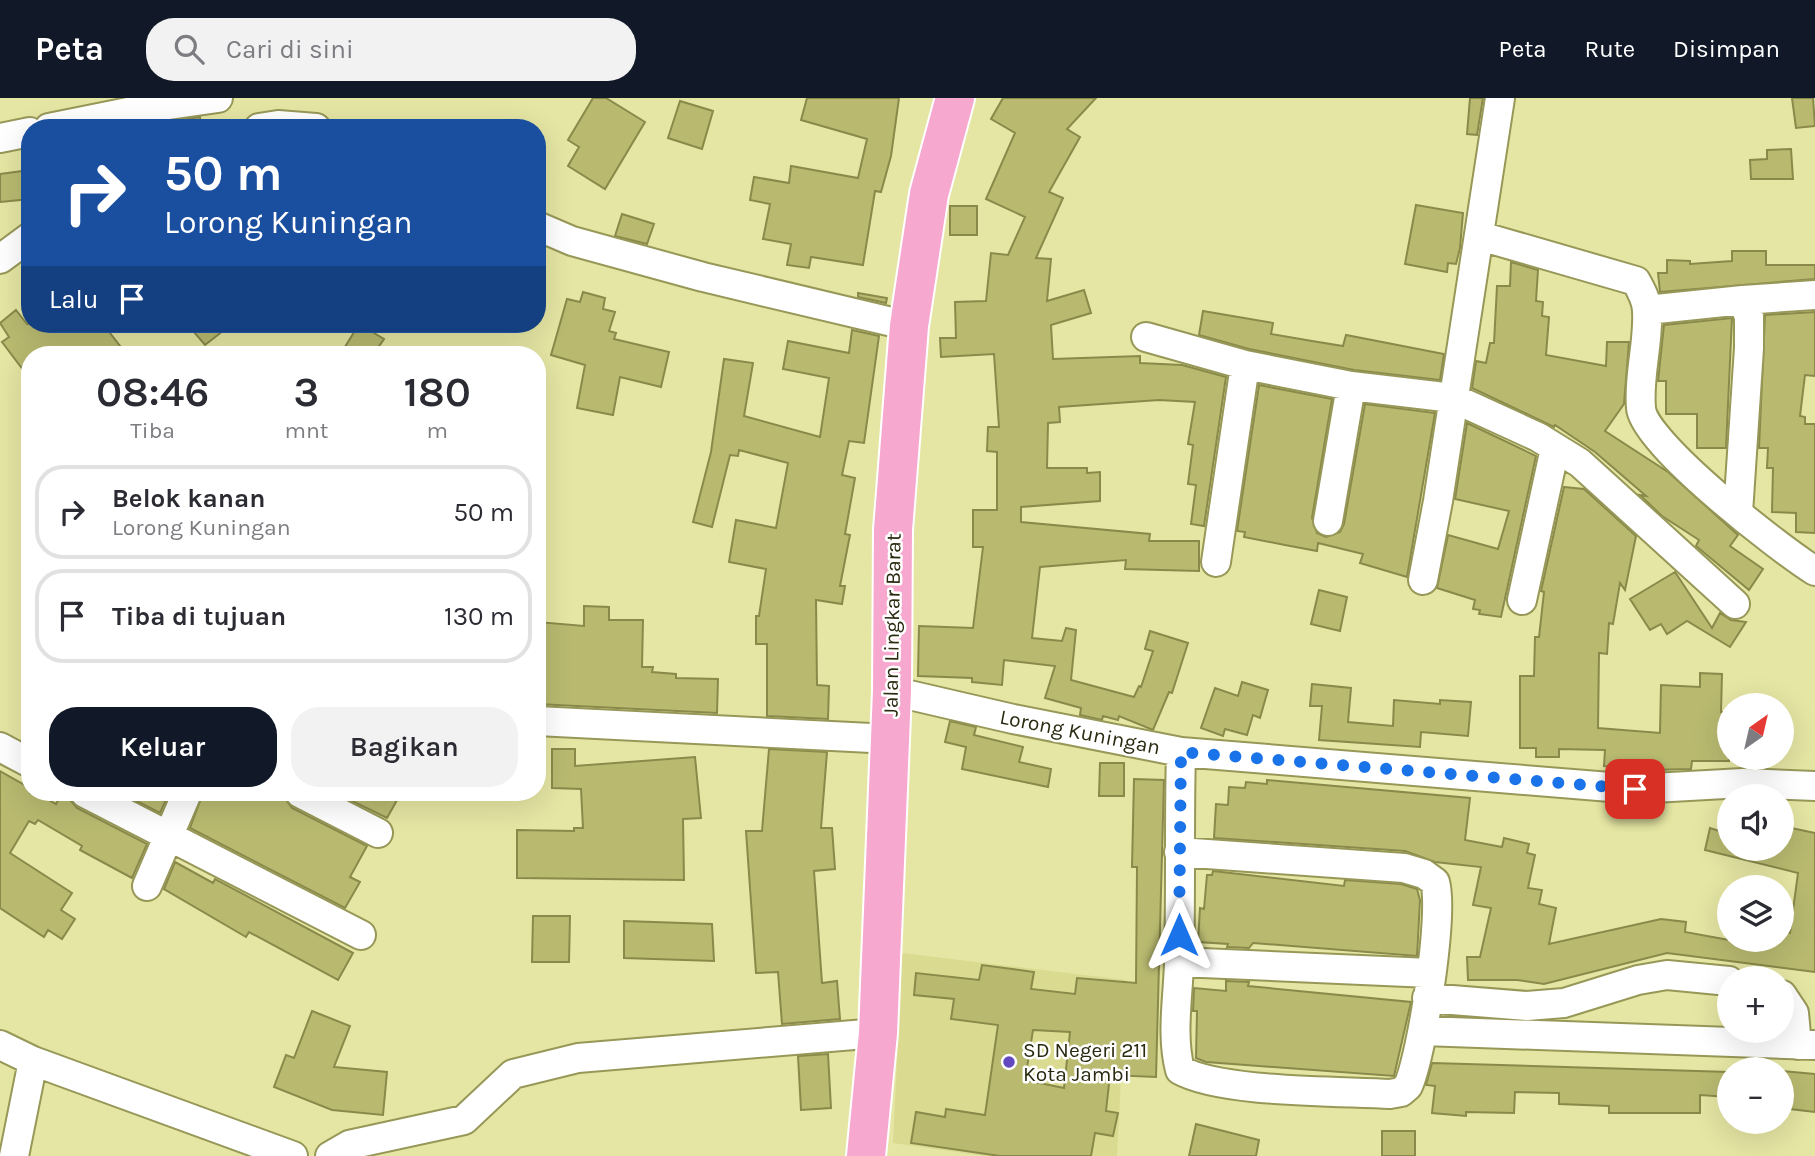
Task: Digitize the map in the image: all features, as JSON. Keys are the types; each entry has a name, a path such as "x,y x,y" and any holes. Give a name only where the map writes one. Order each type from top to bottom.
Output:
{"highway":[{"name":"Jalan Lingkar Barat","path":"866,1156 878,1033 891,740 893,530 909,326 929,194 955,98"}],"street":[{"path":"148,118 218,98"},
{"path":"1423,580 1500,98"},
{"path":"0,138 21,134"},
{"path":"546,230 572,242 703,277 909,326"},
{"path":"1480,236 1625,275 1636,281 1647,310 1640,411 1651,430 1668,451 1738,513 1815,571"},
{"path":"0,260 21,244"},
{"path":"1647,310 1815,295"},
{"path":"1738,513 1749,348 1749,317 1743,300"},
{"path":"1146,337 1245,365 1351,386 1453,398 1555,448 1599,478 1735,604"},
{"path":"1216,562 1245,365"},
{"path":"1328,521 1351,386"},
{"path":"1522,600 1555,448"},
{"name":"Lorong Kuningan","path":"892,691 1013,719 1181,752 1635,789 1742,783 1815,786"},
{"path":"546,721 891,740"},
{"path":"0,747 21,758"},
{"path":"1179,852 1404,868 1424,874 1435,883 1437,888 1423,1031 1414,1072 1401,1092 1317,1089 1196,1079 1181,1070 1177,1055 1179,962 1179,852 1181,752"},
{"path":"100,801 361,935"},
{"path":"147,886 183,801"},
{"path":"316,801 378,833"},
{"path":"1179,962 1429,986 1527,1006 1564,1003 1637,980 1667,975 1717,980"},
{"path":"1423,1031 1806,1045 1794,1013"},
{"path":"330,1156 349,1145 387,1140 464,1120 513,1074 578,1058 878,1033"},
{"path":"0,1045 33,1061 293,1156"},
{"path":"14,1156 33,1061"}],"shaded area":[{"name":"SD Negeri 211 Kota Jambi","path":"902,953 1126,980 1117,1156 984,1156 893,1143"}],"building":[{"path":"593,98 606,98 645,122 605,189 568,166 579,147 568,140"},
{"path":"807,98 899,98 891,156 881,192 875,191 863,265 811,257 809,268 787,265 791,244 763,239 770,204 750,200 754,177 789,183 791,166 858,178 867,139 801,120"},
{"path":"1003,98 1096,98 1067,129 1080,137 1049,192 1063,198 1036,258 1051,259 1047,301 1084,290 1091,313 1051,325 1053,359 1140,356 1140,363 1182,365 1226,377 1204,526 1191,524 1196,485 1188,484 1193,445 1188,444 1195,402 1159,400 1059,407 1060,422 1048,423 1047,468 1087,468 1087,473 1100,472 1100,501 1021,507 1021,522 1150,534 1149,541 1199,541 1199,571 1125,569 1126,560 1040,567 1032,638 1062,641 1066,628 1076,630 1071,680 1134,697 1139,686 1141,687 1153,651 1145,649 1150,631 1188,643 1172,693 1169,692 1153,730 1119,716 1118,720 1103,716 1102,720 1080,715 1081,708 1045,698 1055,666 1004,660 1002,685 972,682 972,678 918,676 919,626 973,628 983,547 973,547 973,510 997,510 997,452 987,451 988,427 999,427 994,354 941,357 940,338 956,338 955,302 986,301 991,253 1008,255 1025,217 986,199 1015,133 991,119"},
{"path":"1470,98 1483,98 1477,135 1467,134"},
{"path":"1792,98 1813,98 1815,126 1796,128"},
{"path":"680,101 713,111 702,149 668,138"},
{"path":"1791,149 1793,179 1751,179 1750,160 1767,159 1767,150"},
{"path":"21,171 21,200 0,202 0,174"},
{"path":"1416,205 1463,213 1456,264 1448,263 1447,272 1405,264"},
{"path":"950,206 977,206 977,235 950,235"},
{"path":"622,214 654,224 647,244 615,236"},
{"path":"1732,251 1766,251 1766,265 1815,265 1815,279 1660,292 1658,273 1667,273 1667,260 1690,261 1690,264 1732,261"},
{"path":"1511,262 1538,270 1536,301 1543,302 1542,316 1549,317 1546,355 1606,366 1607,342 1629,342 1624,404 1605,431 1668,472 1738,535 1730,546 1763,569 1749,590 1696,546 1699,540 1662,516 1640,495 1646,496 1595,452 1555,425 1554,427 1472,388 1476,361 1486,363 1490,343 1494,343 1497,286 1510,286"},
{"path":"583,292 605,298 603,309 615,312 609,331 616,333 614,339 669,352 661,387 620,377 613,415 577,408 585,365 551,355 567,299 580,302"},
{"path":"858,293 887,298 886,303 858,297"},
{"path":"16,310 21,316 21,333 110,333 120,346 21,346 21,367 2,342 9,337 0,323"},
{"path":"1203,311 1273,323 1271,334 1343,346 1346,335 1444,354 1440,380 1354,370 1249,349 1199,335"},
{"path":"1815,312 1815,376 1805,375 1800,416 1805,417 1805,424 1815,424 1815,533 1796,532 1796,513 1772,512 1773,468 1767,468 1768,448 1759,448 1765,315"},
{"path":"1732,318 1726,448 1697,448 1697,414 1666,414 1666,381 1658,381 1664,325"},
{"path":"852,330 879,336 864,443 849,441 842,475 855,478 845,534 850,535 840,586 845,586 842,604 816,600 817,685 829,686 828,719 767,716 767,644 756,644 756,616 759,616 766,569 729,562 736,520 776,528 788,463 739,450 738,456 730,455 712,527 693,522 711,452 724,359 753,363 744,416 820,437 829,378 783,369 788,341 849,353"},
{"path":"195,333 220,333 205,345"},
{"path":"353,333 374,333 384,339 379,346 346,346"},
{"path":"1259,385 1332,399 1312,518 1317,533 1326,537 1340,532 1344,524 1365,404 1435,413 1407,577 1360,563 1363,554 1318,543 1317,551 1244,537 1245,532 1237,531"},
{"path":"1467,423 1536,456 1501,617 1479,614 1480,610 1473,609 1475,600 1437,588 1448,535 1498,549 1509,511 1455,499"},
{"path":"1564,487 1584,489 1636,536 1625,590 1620,583 1613,624 1609,623 1607,654 1599,653 1598,728 1660,733 1661,685 1700,687 1700,673 1722,674 1722,693 1717,693 1717,761 1692,761 1691,769 1650,770 1604,766 1605,750 1559,749 1559,757 1536,757 1536,748 1520,748 1520,676 1534,676 1535,637 1539,637 1544,592 1541,591"},
{"path":"1675,572 1712,628 1720,613 1731,620 1746,622 1730,647 1687,621 1667,634 1661,624 1650,630 1630,599"},
{"path":"1319,590 1347,597 1340,631 1311,624"},
{"path":"584,606 609,607 609,620 643,620 642,667 653,667 652,672 676,674 676,678 718,679 717,713 546,704 546,623 584,626"},
{"path":"1242,682 1268,690 1260,718 1253,715 1247,735 1225,729 1223,736 1201,728 1215,688 1238,696"},
{"path":"1312,684 1351,688 1348,722 1393,726 1394,700 1440,704 1440,700 1471,702 1468,736 1421,732 1420,747 1319,740 1322,706 1310,706"},
{"path":"950,721 976,727 974,735 1023,747 1019,762 1051,769 1048,787 962,769 966,747 945,742"},
{"path":"552,749 575,749 575,766 695,757 701,818 683,819 684,880 517,878 517,830 574,831 574,828 583,828 581,789 552,788"},
{"path":"769,749 827,752 821,828 832,828 835,869 814,871 822,983 837,981 840,1019 782,1024 778,972 756,973 746,831 762,831"},
{"path":"1100,763 1124,763 1124,796 1099,796"},
{"path":"0,771 21,783 21,801 51,801 56,804 58,801 71,801 77,808 147,844 132,878 80,850 82,846 38,820 35,824 29,821 10,853 72,893 61,910 75,919 62,939 48,930 44,937 0,908"},
{"path":"1134,779 1164,780 1156,1077 1110,1075 1106,1111 1118,1113 1113,1136 1095,1133 1091,1156 1000,1156 911,1143 916,1112 945,1117 946,1109 985,1115 998,1025 951,1019 954,999 914,995 916,973 979,980 982,965 1034,972 1031,989 1075,994 1077,978 1136,983 1137,867 1132,867","holes":["1033,1030 1070,1032 1064,1088 1025,1080"]},
{"path":"1267,780 1470,798 1465,840 1502,847 1504,838 1529,844 1527,853 1535,855 1528,888 1542,890 1539,904 1556,908 1549,944 1661,919 1686,922 1685,932 1717,938 1717,952 1794,952 1794,903 1798,873 1749,861 1794,861 1794,829 1815,833 1815,972 1794,969 1794,966 1768,966 1667,953 1544,984 1517,980 1468,980 1467,957 1480,957 1491,908 1473,905 1481,867 1435,862 1405,851 1214,838 1216,804 1228,805 1229,787 1245,788 1246,782 1267,784"},
{"path":"137,801 165,801 160,813"},
{"path":"200,801 287,801 292,808 367,846 350,877 360,882 345,908 190,828"},
{"path":"352,801 397,801 387,818"},
{"path":"1710,828 1717,830 1717,853 1705,850"},
{"path":"175,862 213,883 215,879 353,953 338,980 249,932 246,937 164,889"},
{"path":"1213,871 1344,886 1345,880 1401,884 1417,889 1420,900 1417,956 1253,943 1249,948 1227,947 1228,944 1198,942 1200,908 1204,909 1207,875 1212,875"},
{"path":"533,916 570,916 569,962 532,962"},
{"path":"624,921 712,924 714,961 624,958"},
{"path":"1226,981 1249,982 1248,986 1411,1002 1394,1076 1206,1062 1196,1058 1197,1011 1193,1011 1194,988 1226,991"},
{"path":"312,1011 350,1026 334,1067 387,1072 383,1115 332,1110 274,1087 286,1055 294,1058"},
{"path":"828,1054 831,1108 801,1110 798,1056"},
{"path":"1432,1063 1717,1072 1717,1096 1700,1095 1700,1113 1609,1113 1609,1106 1559,1104 1559,1093 1515,1092 1514,1113 1466,1112 1466,1116 1432,1113 1435,1086 1426,1085"},
{"path":"1794,1072 1815,1074 1815,1112 1794,1109"},
{"path":"1196,1124 1259,1140 1256,1156 1189,1156"},
{"path":"1382,1131 1415,1131 1415,1156 1382,1156"}],"place":[{"name":"SD Negeri 211 Kota Jambi","path":"1009,1062"}],"route":[{"path":"1179,935 1181,752 1635,789"}]}
